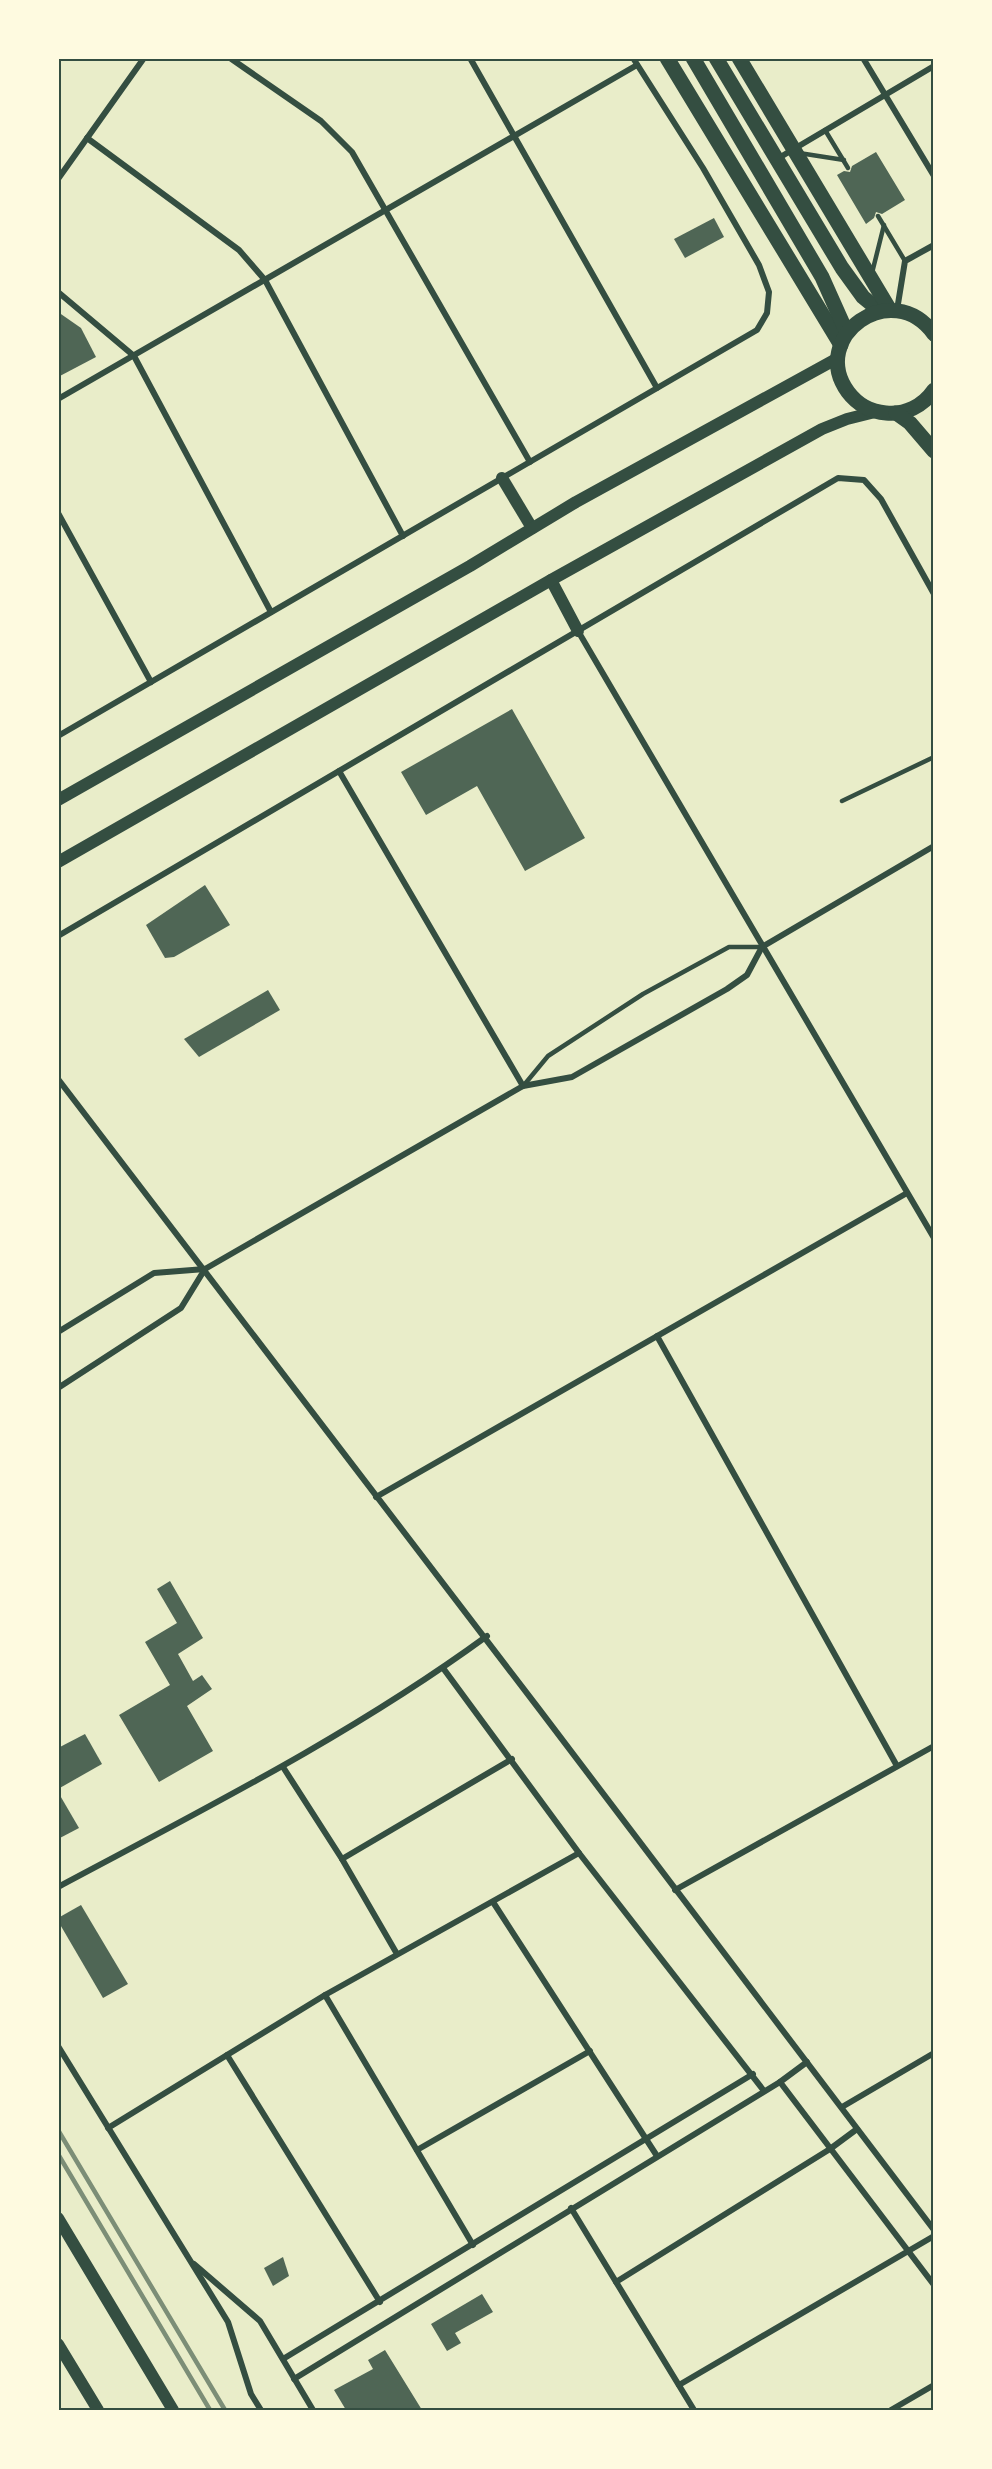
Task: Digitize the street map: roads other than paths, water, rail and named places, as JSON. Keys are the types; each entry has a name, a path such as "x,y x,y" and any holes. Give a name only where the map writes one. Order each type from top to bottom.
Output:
{"main road":[{"path":"668,58 842,345"},
{"path":"693,58 822,277 842,345 844,386 863,406 876,412"},
{"path":"716,58 842,268 863,297 889,311 917,317 933,334"},
{"path":"739,58 889,311"},
{"path":"58,800 532,528 842,345 861,319 889,311"},
{"path":"58,862 551,580 822,429 876,412 896,413 916,407 933,390"},
{"path":"896,413 910,423 933,451"},
{"path":"502,478 532,528"},
{"path":"551,580 578,631"},
{"path":"58,2218 172,2410"},
{"path":"58,2344 98,2410"}],"street":[{"path":"58,179 144,58"},
{"path":"230,58 321,121 352,152 530,462"},
{"path":"470,58 657,388"},
{"path":"58,736 757,330 767,313 769,292 759,265 703,168 633,58"},
{"path":"862,58 933,176"},
{"path":"58,399 637,65"},
{"path":"777,160 794,152 825,129 933,66"},
{"path":"87,138 239,250 265,279 403,536"},
{"path":"889,311 905,261 933,245"},
{"path":"58,292 134,356 271,612"},
{"path":"58,936 838,478 864,480 880,499 933,594"},
{"path":"58,513 151,682"},
{"path":"578,631 933,1238"},
{"path":"339,771 524,1086"},
{"path":"58,1332 154,1273 205,1269 524,1086 572,1077 727,989 747,975 762,947 933,846"},
{"path":"58,1079 205,1269 376,1497 487,1636 675,1890 842,2107 933,2230"},
{"path":"376,1497 907,1193"},
{"path":"58,1388 181,1308 205,1269"},
{"path":"657,1336 897,1766"},
{"path":"58,1887 283,1767 443,1668 487,1636"},
{"path":"443,1668 579,1853 764,2091"},
{"path":"675,1890 933,1746"},
{"path":"342,1859 512,1759"},
{"path":"283,1767 342,1859 398,1954"},
{"path":"108,2127 325,1995 579,1853"},
{"path":"493,1902 657,2156"},
{"path":"325,1995 473,2245"},
{"path":"58,2046 228,2322 251,2394 261,2410"},
{"path":"417,2151 590,2051"},
{"path":"842,2107 933,2053"},
{"path":"227,2055 380,2302"},
{"path":"294,2379 780,2082 807,2062"},
{"path":"283,2359 753,2074"},
{"path":"780,2082 933,2285"},
{"path":"616,2282 830,2149 857,2129"},
{"path":"571,2208 694,2410"},
{"path":"679,2385 933,2236"},
{"path":"189,2259 260,2321 314,2410"},
{"path":"891,2410 933,2385"}],"lane":[{"path":"825,129 848,168"},
{"path":"794,152 844,160"},
{"path":"878,216 905,261"},
{"path":"871,278 884,225"},
{"path":"842,801 933,756"},
{"path":"524,1086 548,1056 643,994 729,947 762,947"}],"railway":[{"path":"58,2130 225,2410"},
{"path":"58,2154 210,2410"}]}
